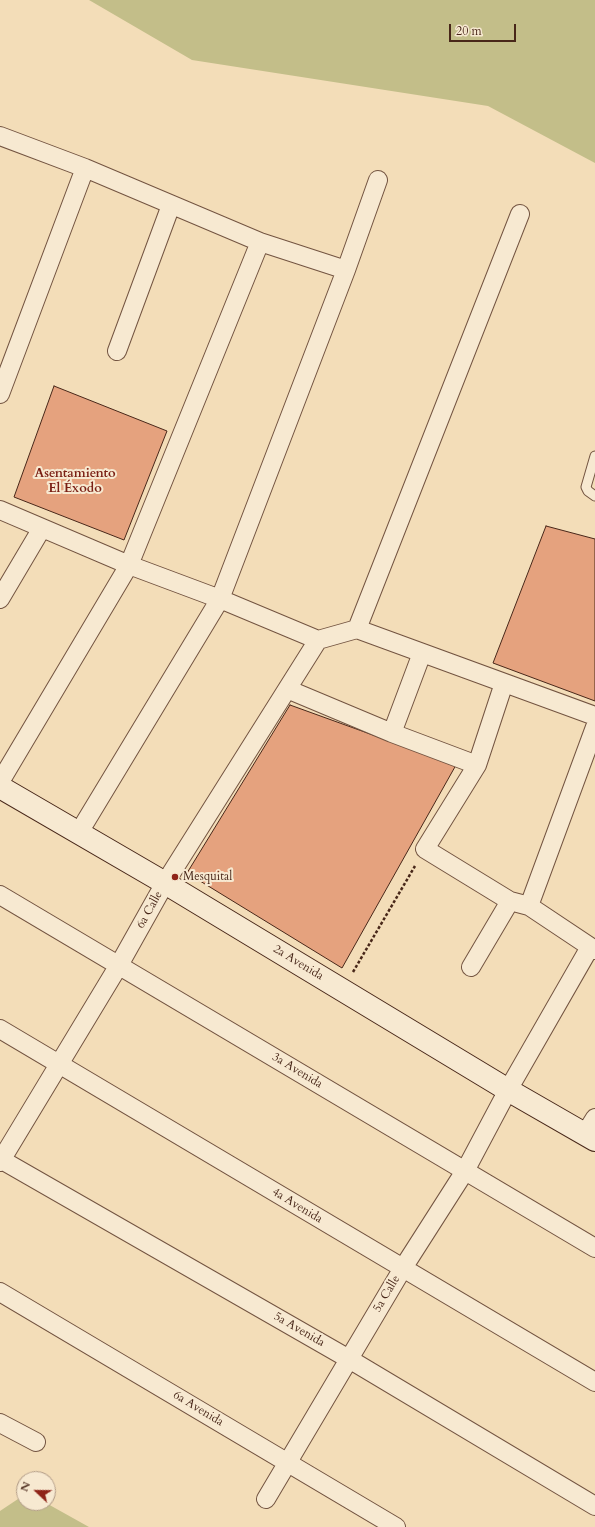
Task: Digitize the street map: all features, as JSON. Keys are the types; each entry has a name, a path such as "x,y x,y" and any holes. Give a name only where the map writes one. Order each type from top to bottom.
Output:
{"main road":[{"name":"2a Avenida","path":"0,787 78,834 165,883 508,1090 592,1131"}],"street":[{"path":"0,136 85,168 260,242 346,270"},
{"path":"0,394 85,168"},
{"path":"78,834 220,599 346,270 378,180"},
{"path":"117,351 171,205"},
{"path":"357,629 520,214"},
{"path":"0,782 129,565 260,242"},
{"path":"0,510 129,565 220,599 318,640 357,629 595,716"},
{"path":"0,599 42,528"},
{"name":"6a Calle","path":"0,1161 119,965 165,883 318,640"},
{"path":"392,733 422,653"},
{"path":"504,683 477,765 425,849 510,901 529,906 592,949"},
{"path":"287,688 392,733 477,765"},
{"path":"529,906 595,727"},
{"name":"3a Avenida","path":"0,895 595,1248"},
{"path":"471,967 510,901"},
{"name":"5a Calle","path":"266,1499 403,1268 466,1171 508,1090 592,949"},
{"name":"4a Avenida","path":"0,1029 595,1382"},
{"name":"5a Avenida","path":"0,1161 349,1359 595,1506"},
{"name":"6a Avenida","path":"0,1292 396,1527"},
{"path":"0,1422 36,1442"}],"lane":[{"path":"595,456 586,486 588,491 595,496"}],"path":[{"path":"342,989 425,849"}],"shaded area":[{"path":"89,0 595,0 595,163 488,106 192,60"},
{"path":"16,1500 16,1511 56,1511 56,1509 89,1527 0,1527 0,1511"}],"building":[{"path":"54,386 167,431 124,540 14,497"},
{"path":"546,526 595,539 595,701 493,663"},
{"path":"290,705 456,765 342,968 187,873"}],"place":[{"name":"Mesquital","path":"175,877"}],"district":[{"name":"Asentamiento El Éxodo","path":"75,482"}]}
